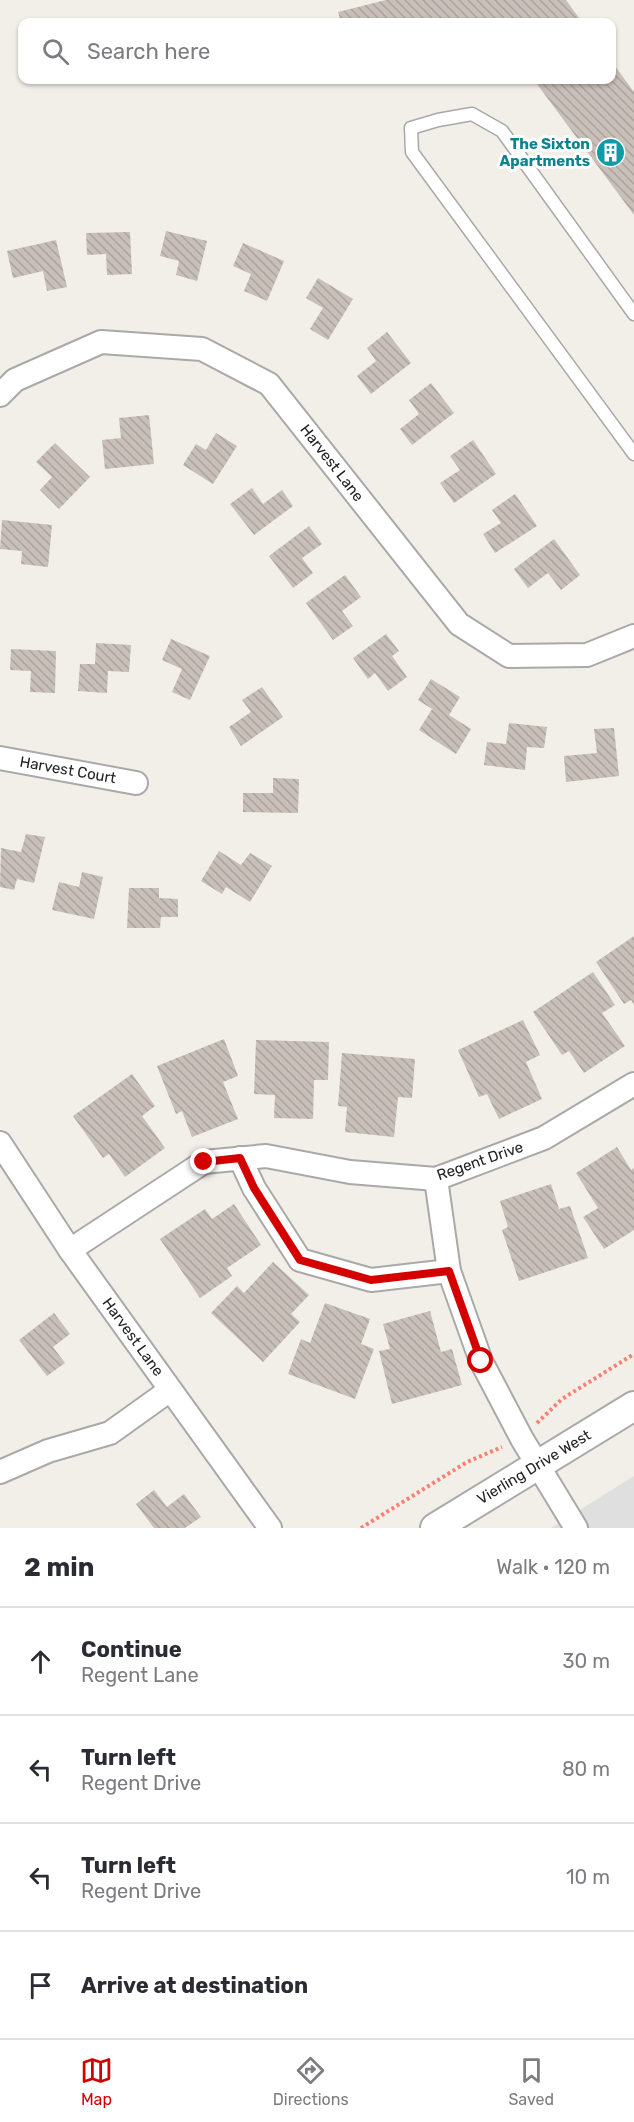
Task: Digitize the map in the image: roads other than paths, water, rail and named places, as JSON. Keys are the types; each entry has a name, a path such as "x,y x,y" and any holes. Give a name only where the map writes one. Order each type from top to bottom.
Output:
{"street":[{"name":"Harvest Lane","path":"0,395 15,380 101,342 202,349 269,384 459,624 509,656 587,656 634,636"},
{"name":"Harvest Court","path":"0,758 136,783"},
{"name":"Regent Drive","path":"70,1250 204,1162 266,1156 350,1172 436,1179 544,1138 634,1084"},
{"name":"Harvest Lane","path":"0,1143 70,1250 270,1528"},
{"path":"240,1158 254,1188 300,1260 371,1280 449,1271"},
{"path":"436,1179 449,1271 481,1361 538,1465 576,1528"},
{"path":"0,1472 48,1451 110,1433 170,1390"},
{"name":"Vierling Drive West","path":"435,1528 634,1406"}],"lane":[{"path":"634,314 502,131 472,114 411,128 412,152 634,454"}],"place":[{"name":"The Sixton Apartments","path":"611,153"}]}
